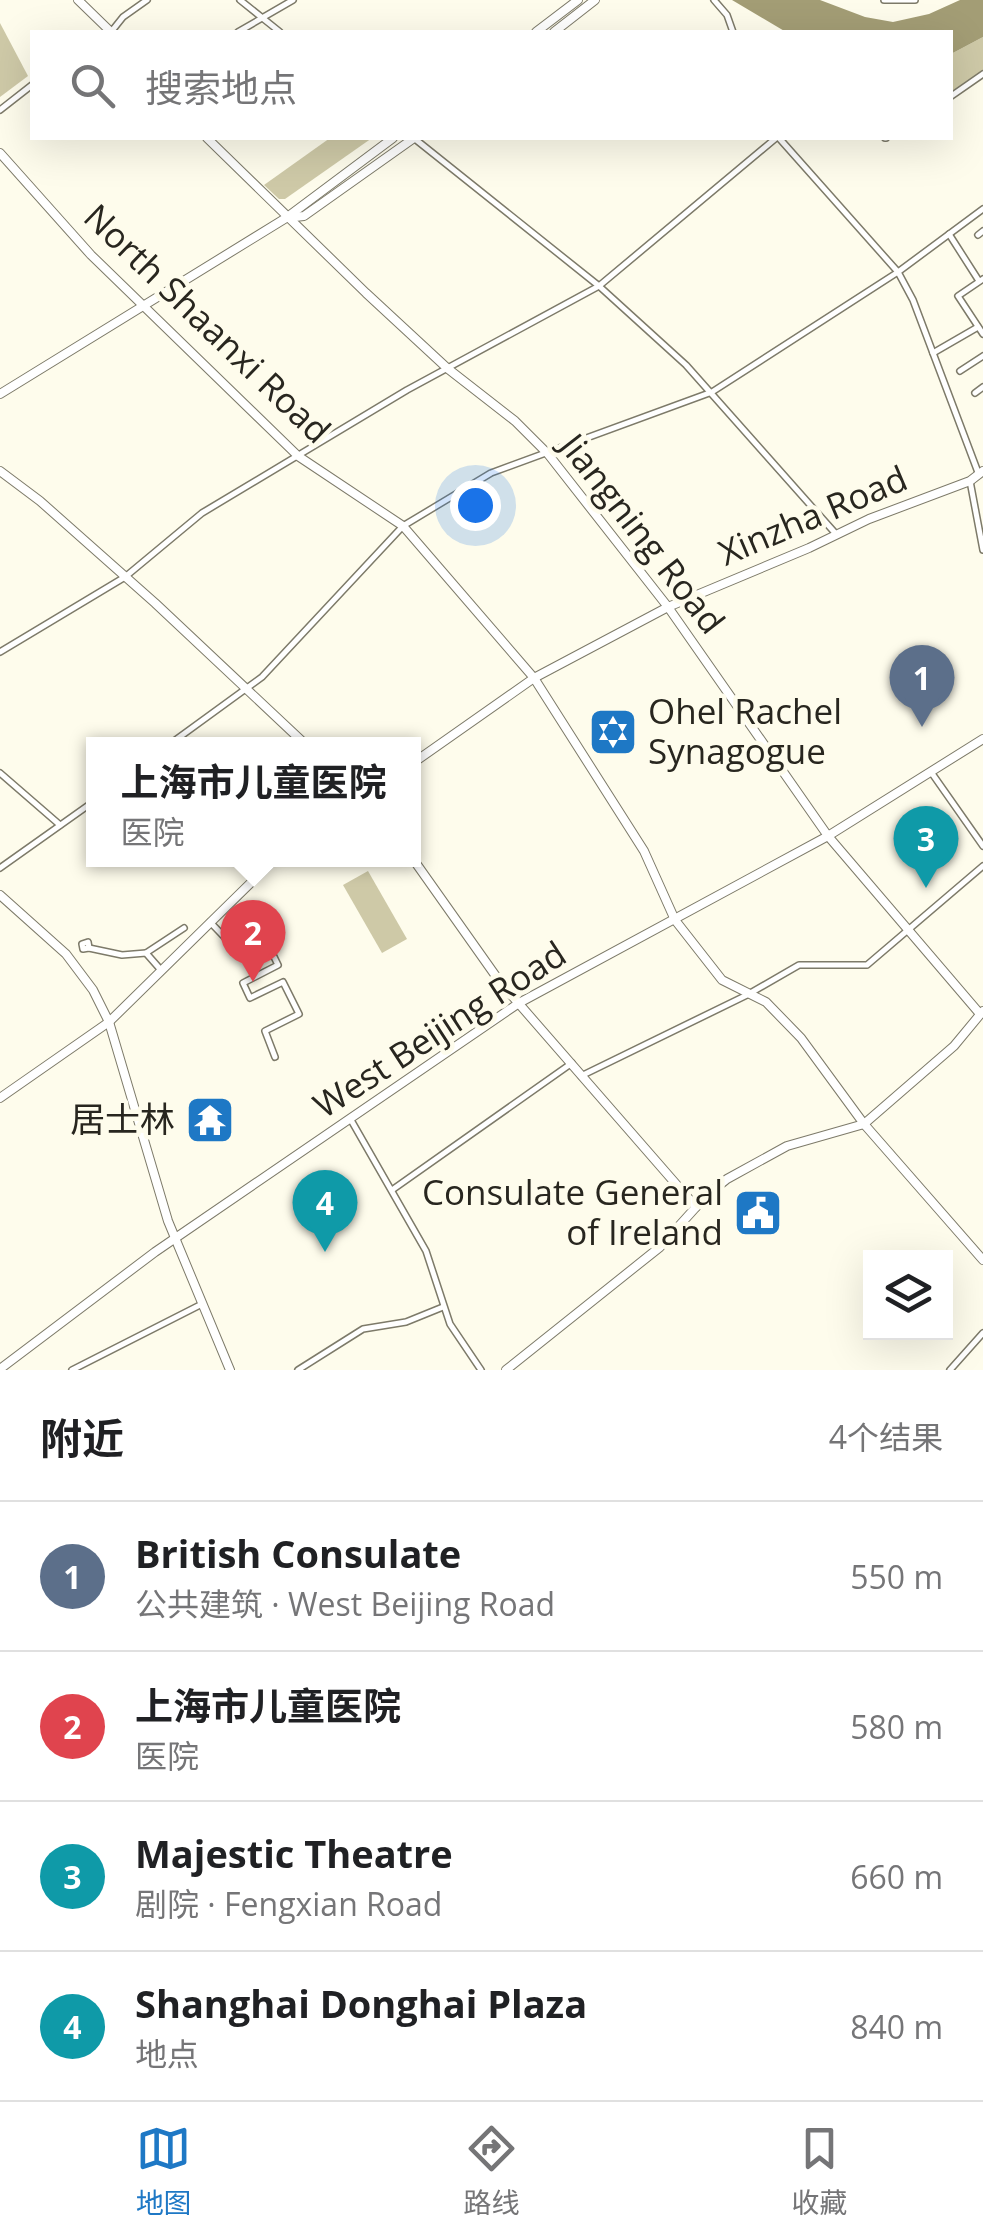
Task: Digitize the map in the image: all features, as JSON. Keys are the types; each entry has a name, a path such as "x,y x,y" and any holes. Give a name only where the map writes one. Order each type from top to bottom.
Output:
{"main road":[{"path":"78,0 109,30"},
{"path":"539,30 578,0"},
{"path":"557,30 596,0"},
{"name":"Jiangning Road","path":"209,140 286,218 447,368 516,421 548,454 668,607 828,836 981,1012"},
{"path":"0,394 286,218 390,140"},
{"path":"286,218 304,216 410,140"},
{"name":"North Shaanxi Road","path":"0,153 90,255 298,456 403,526 534,678 644,851 675,920 722,980 766,1002 801,1038 864,1124 983,1260"},
{"path":"0,470 124,576 297,737"},
{"name":"Xinzha Road","path":"421,757 534,678 668,607 982,474"},
{"name":"West Beijing Road","path":"0,1369 176,1238 519,1003 828,836 983,739"},
{"path":"0,1098 110,1022 267,867"},
{"path":"418,867 465,936 519,1003 696,1207"},
{"path":"0,895 66,954 93,990 110,1022 168,1221 230,1370"},
{"path":"506,1370 651,1254 727,1179 787,1146 864,1124 954,1046 981,1012"}],"street":[{"path":"113,30 147,0"},
{"path":"240,0 278,30"},
{"path":"241,30 293,0"},
{"path":"714,0 725,12 732,30"},
{"path":"884,0 914,0"},
{"path":"953,94 983,74"},
{"path":"0,110 30,87"},
{"path":"416,140 599,286 712,392 836,534"},
{"path":"0,652 124,576 202,513 447,368 599,286 776,140"},
{"path":"780,140 898,272 914,300 982,474"},
{"path":"180,737 262,677 403,526 485,476 712,392 898,272 983,210"},
{"path":"950,234 981,280 958,296 983,334"},
{"path":"934,353 978,327"},
{"path":"960,371 983,356"},
{"path":"975,393 983,387"},
{"path":"970,481 983,550"},
{"path":"931,772 983,846"},
{"path":"0,773 60,825"},
{"path":"0,868 86,807"},
{"path":"581,1076 748,996 799,965 867,965 983,866"},
{"path":"210,922 233,946 259,926 278,966 243,983 250,998 283,982 299,1014 265,1031 275,1057"},
{"path":"89,948 122,955 146,953 184,928"},
{"path":"146,953 160,969"},
{"path":"392,1190 572,1064"},
{"path":"352,1120 426,1251 450,1324 481,1370"},
{"path":"72,1370 202,1304"},
{"path":"298,1370 363,1330 406,1322 443,1307"},
{"path":"950,1370 983,1333"}],"shaded area":[{"path":"732,0 820,0 865,17 893,22 929,14 960,0 983,0 983,37 953,53 953,30 783,30"},
{"path":"0,23 28,76 0,97"},
{"path":"983,37 983,71 953,93 953,53"},
{"path":"327,140 369,140 285,199 279,199 264,185"},
{"path":"368,871 407,939 382,953 343,885"}],"place":[{"name":"British Consulate","path":"922,727"},
{"name":"Ohel Rachel Synagogue","path":"613,732"},
{"name":"Majestic Theatre","path":"926,888"},
{"name":"上海市儿童医院","path":"253,982"},
{"name":"居士林","path":"210,1120"},
{"name":"Consulate General of Ireland","path":"758,1213"},
{"name":"Shanghai Donghai Plaza","path":"325,1252"}]}
